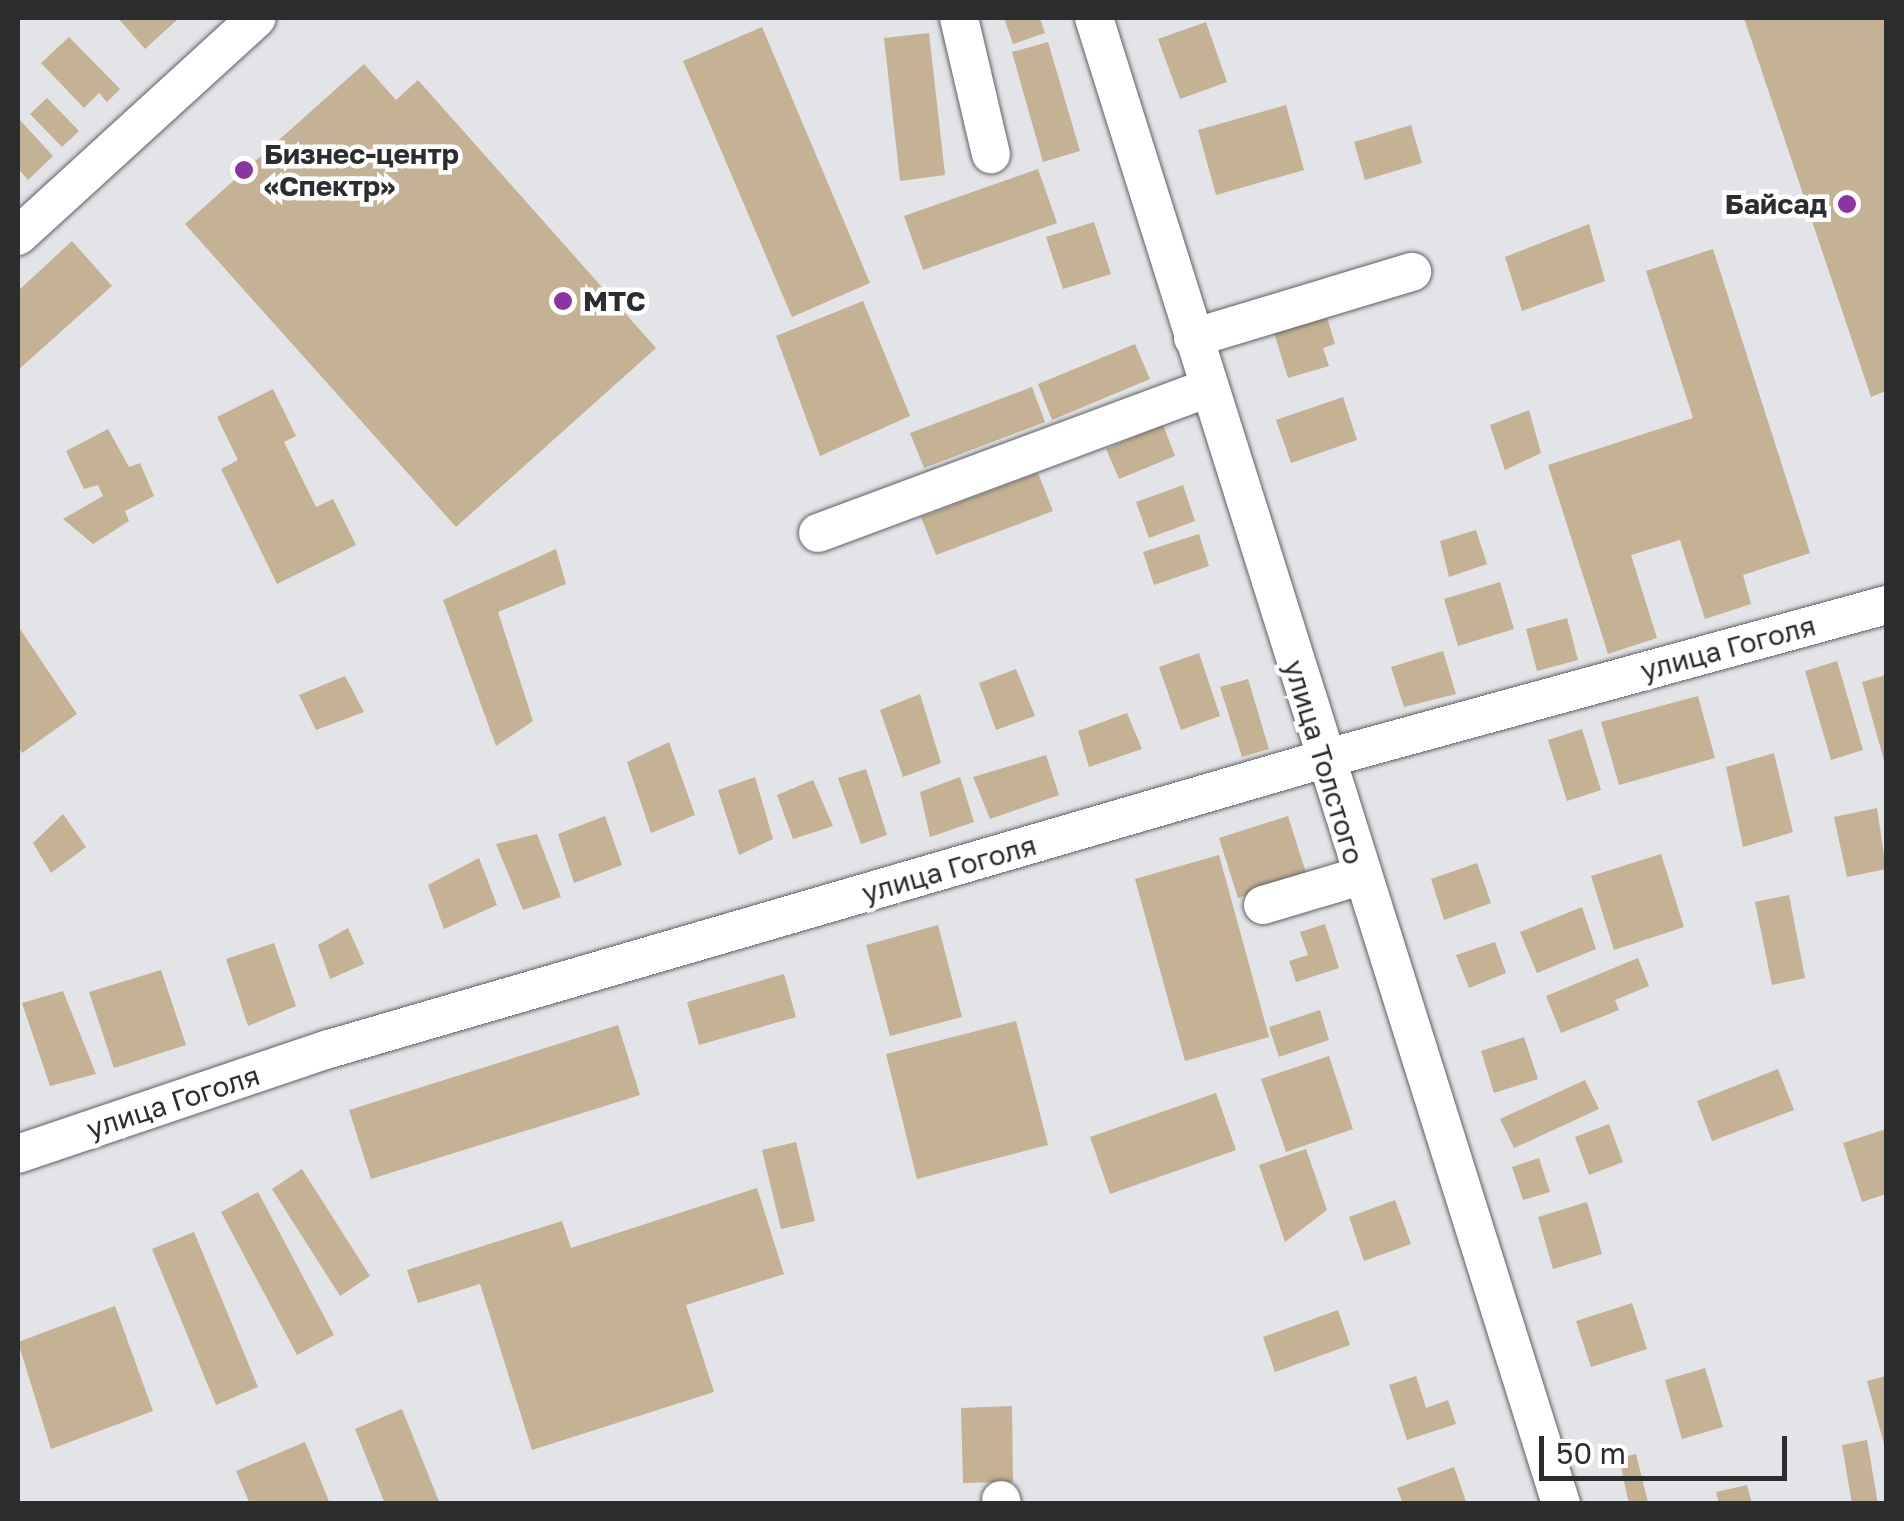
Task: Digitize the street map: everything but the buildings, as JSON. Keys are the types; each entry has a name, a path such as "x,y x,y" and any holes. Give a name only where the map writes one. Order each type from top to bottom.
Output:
{"street":[{"path":"959,18 991,154"},
{"name":"улица Толстого","path":"1094,18 1360,876 1561,1504"},
{"path":"18,236 242,22"},
{"path":"1193,338 1412,272"},
{"path":"818,533 1208,388"},
{"name":"улица Гоголя","path":"18,1154 329,1049 1324,760 1886,604"},
{"path":"1262,905 1360,876"}],"place":[{"name":"Бизнес-центр «Спектр»","path":"244,170"},
{"name":"Байсад","path":"1847,204"},
{"name":"МТС","path":"563,301"}]}
